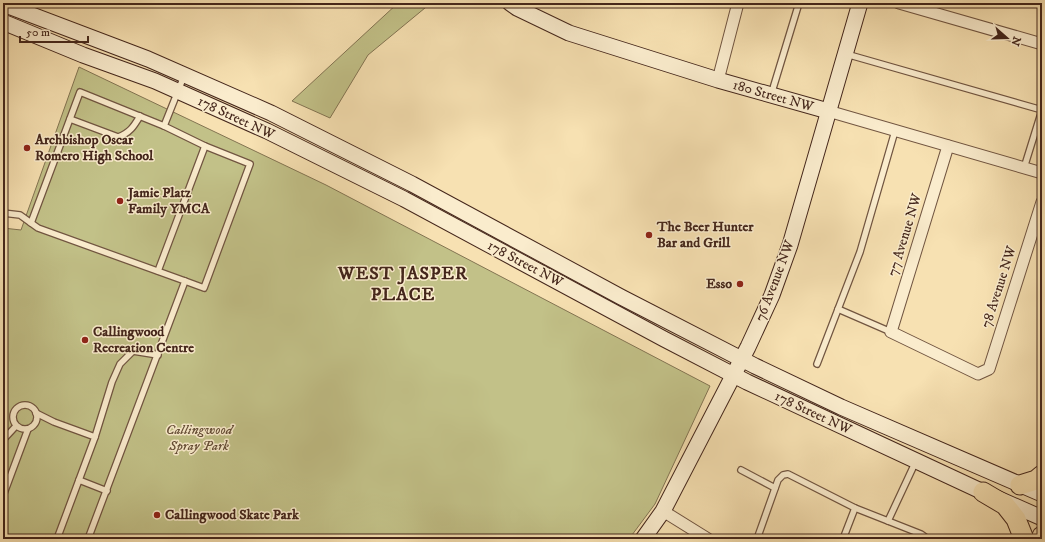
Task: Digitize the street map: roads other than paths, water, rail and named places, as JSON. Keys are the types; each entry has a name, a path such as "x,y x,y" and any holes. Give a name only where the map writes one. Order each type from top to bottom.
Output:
{"highway":[{"path":"1020,485 1036,480 1042,475"},
{"path":"983,492 1005,505 1016,520 1024,539"}],"main road":[{"name":"76 Avenue NW","path":"642,539 663,512 763,316 784,263 860,3"},
{"name":"178 Street NW","path":"3,4 134,54 185,75 271,114 412,184 614,293 742,359 841,407 1042,494"},
{"name":"180 Street NW","path":"515,5 569,34 718,80 828,111"},
{"name":"178 Street NW","path":"3,22 178,91 267,131 404,199 664,338 802,408 1042,518"},
{"path":"404,199 412,184"}],"street":[{"path":"718,80 738,3"},
{"path":"899,3 1042,44"},
{"name":"180 Street NW","path":"828,111 1042,173"},
{"name":"77 Avenue NW","path":"891,332 948,146"},
{"name":"78 Avenue NW","path":"891,332 978,374 989,369 1042,202"},
{"path":"663,512 708,539"}],"lane":[{"path":"771,95 798,3"},
{"path":"845,53 1042,110 1024,168"},
{"path":"164,126 185,75"},
{"path":"3,213 20,215 31,223 38,228 204,288 250,164 204,146 164,126 80,92 31,223"},
{"path":"70,118 118,137 126,135 140,116"},
{"path":"817,364 860,252 895,131"},
{"path":"158,271 204,146"},
{"path":"88,539 186,281"},
{"path":"838,309 891,332"},
{"path":"57,539 95,437 112,382 120,364 133,351 158,355"},
{"path":"28,429 16,426 14,422 13,414 17,407 25,405 32,407 36,413 54,422 95,437"},
{"path":"3,496 28,429 36,421 36,413"},
{"path":"3,440 16,426"},
{"path":"888,521 916,460"},
{"path":"741,470 775,488"},
{"path":"757,539 778,480 783,475 788,474 855,508 921,534 928,539"},
{"path":"79,480 107,490"},
{"path":"843,539 855,508"}],"place":[{"name":"Archbishop Oscar Romero High School","path":"27,148"},
{"name":"Jamie Platz Family YMCA","path":"120,201"},
{"name":"The Beer Hunter Bar and Grill","path":"649,235"},
{"name":"Esso","path":"740,284"},
{"name":"Callingwood Recreation Centre","path":"85,340"},
{"name":"Callingwood Skate Park","path":"157,515"}],"district":[{"name":"WEST JASPER PLACE","path":"403,284"}],"park label":[{"name":"Callingwood Spray Park","path":"199,438"}]}
